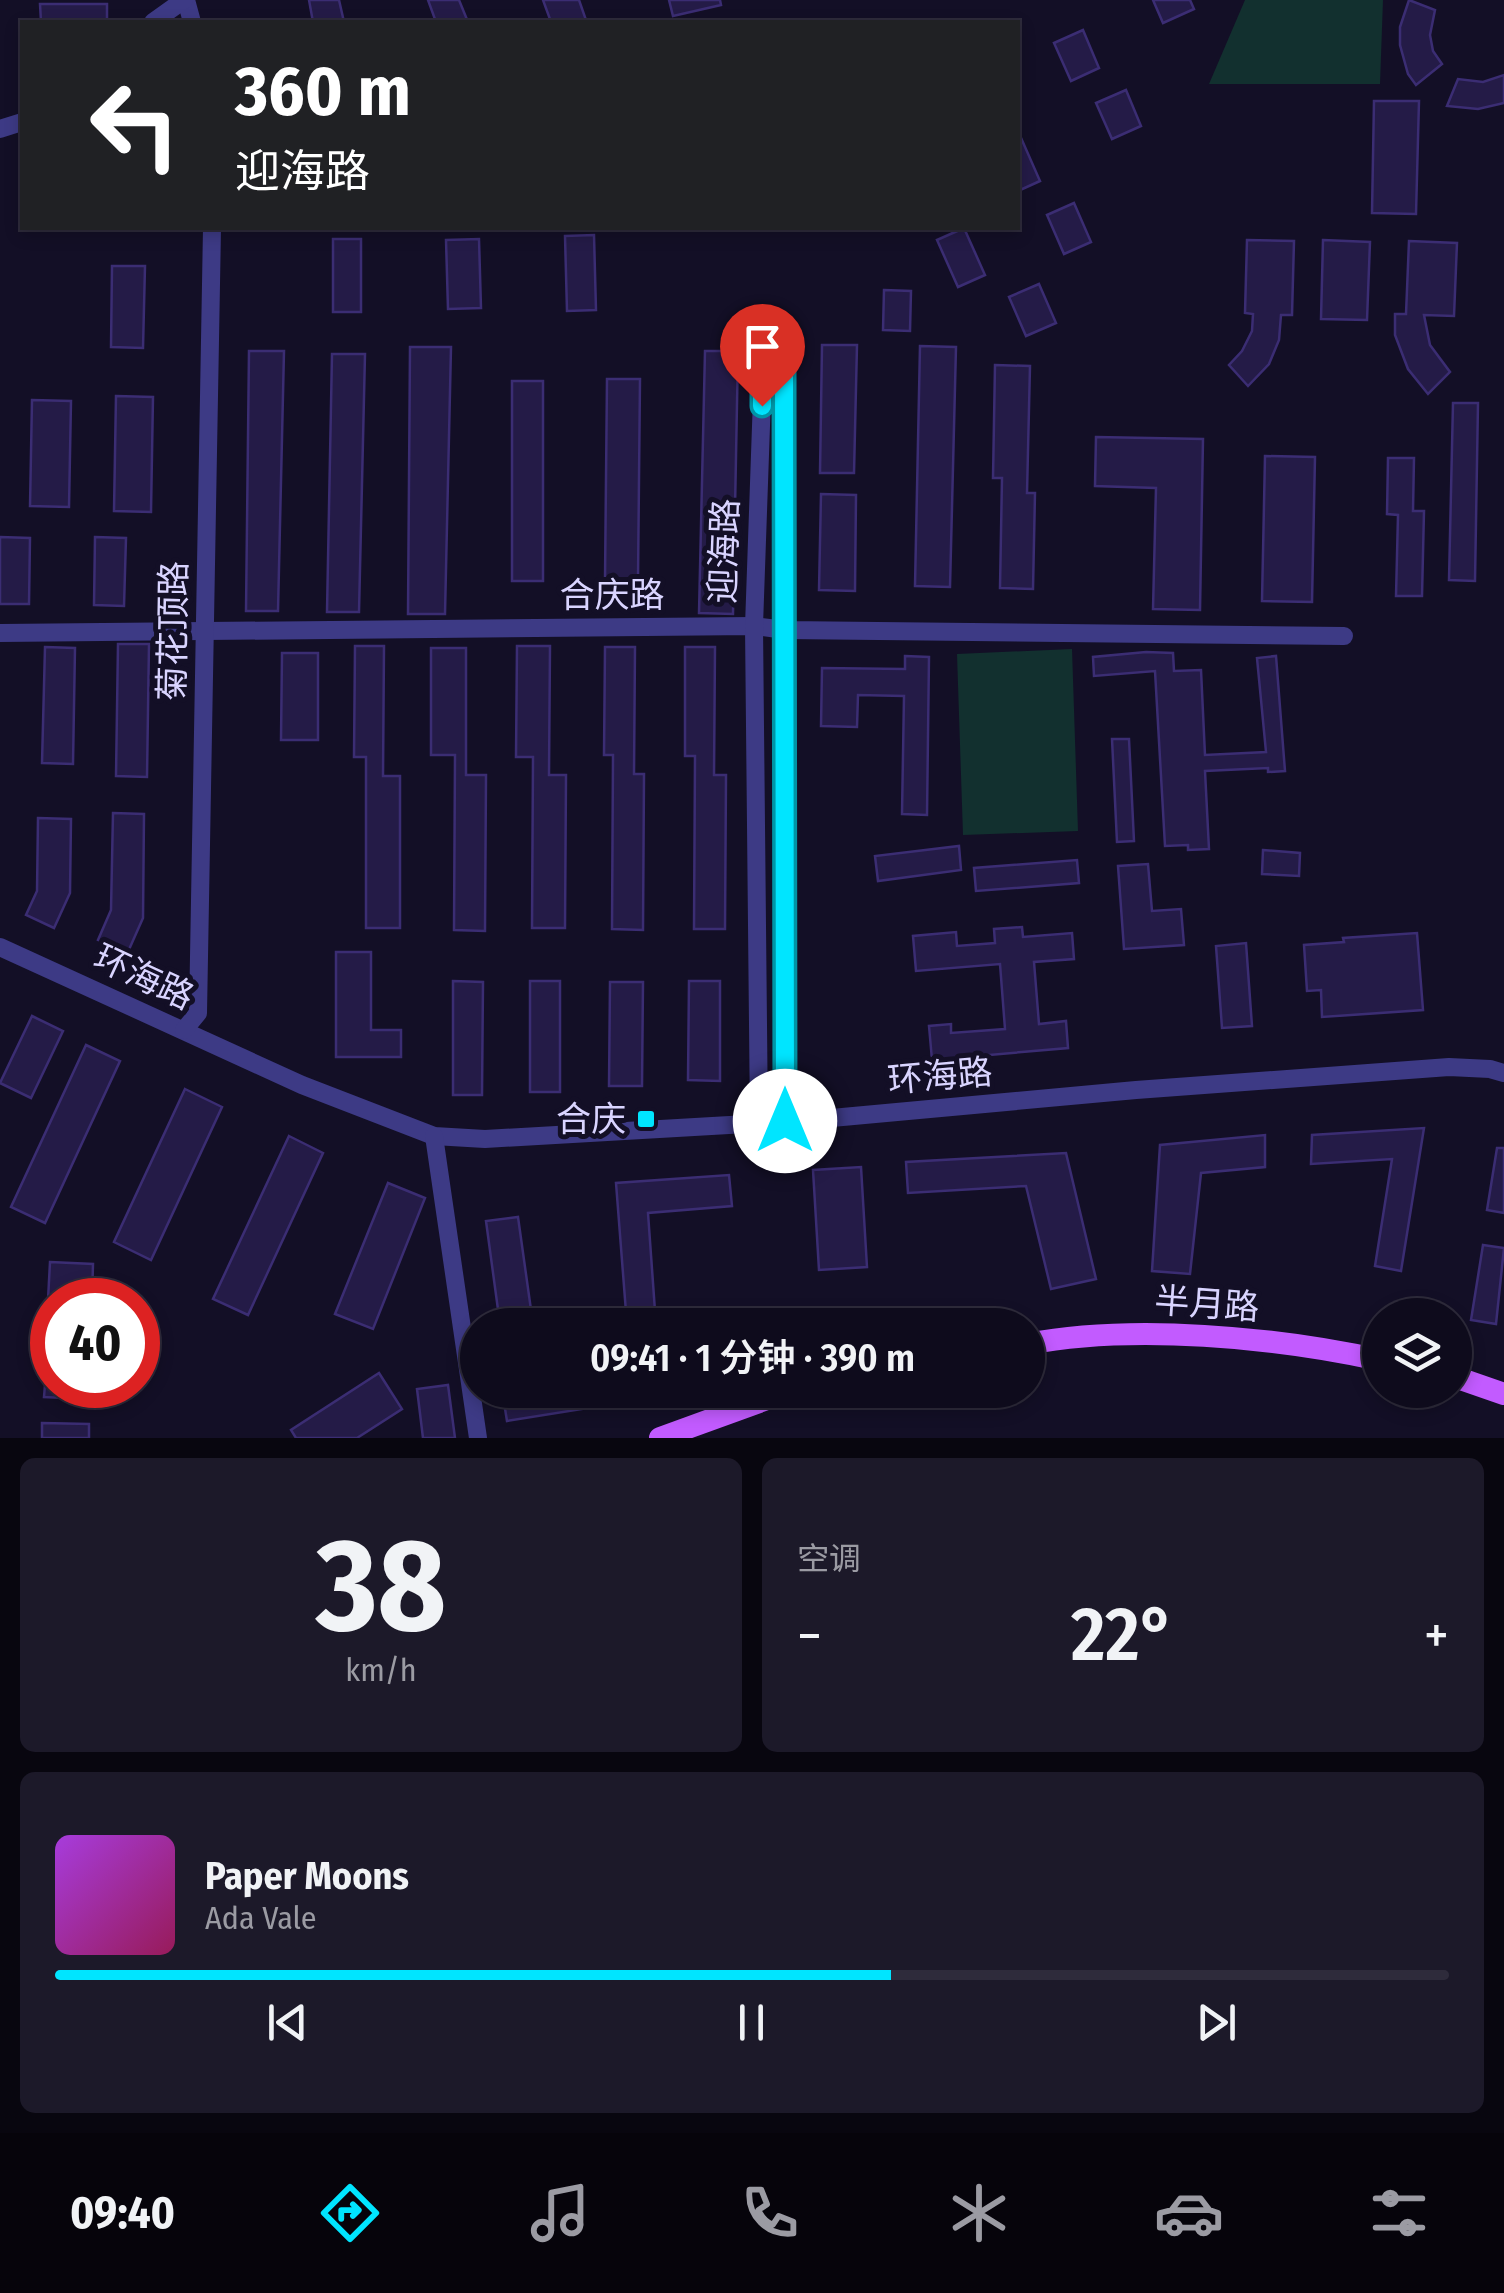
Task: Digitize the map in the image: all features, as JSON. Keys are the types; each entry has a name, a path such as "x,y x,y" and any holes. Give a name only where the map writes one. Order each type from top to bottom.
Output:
{"main road":[{"name":"半月路","path":"1045,1342 1129,1333 1335,1350 1362,1356"},
{"path":"1472,1383 1504,1394"},
{"path":"660,1438 742,1408"}],"street":[{"path":"156,20 185,0"},
{"name":"菊花顶路","path":"184,1030 198,1013 212,230"},
{"name":"迎海路","path":"759,1124 754,626 762,369 774,344 784,366 785,1121"},
{"name":"合庆路","path":"0,633 754,626 785,630 1344,636"},
{"name":"环海路","path":"0,947 302,1085 434,1136 485,1139 759,1124 1430,1068 1490,1069 1504,1073"},
{"path":"434,1136 478,1438"}],"green space":[{"path":"1245,0 1383,0 1380,84 1209,84"},
{"path":"1072,649 1078,831 963,835 957,654"}],"building":[{"path":"309,0 339,0 344,20 313,20"},
{"path":"428,0 459,0 467,20 435,20"},
{"path":"543,0 579,0 586,20 550,20"},
{"path":"669,0 720,0 721,5 673,16"},
{"path":"1153,0 1190,0 1194,9 1163,23"},
{"path":"1409,0 1435,10 1430,35 1433,51 1442,64 1416,85 1408,74 1400,45 1400,27"},
{"path":"40,4 107,4 107,20 41,20"},
{"path":"1083,30 1099,68 1071,81 1054,43"},
{"path":"1504,75 1504,103 1478,109 1447,106 1458,79 1483,82"},
{"path":"1126,90 1141,126 1112,139 1096,103"},
{"path":"1374,101 1419,101 1416,214 1372,213"},
{"path":"1020,136 1040,181 1020,190"},
{"path":"1074,203 1091,242 1064,254 1047,215"},
{"path":"965,230 985,275 958,287 937,240"},
{"path":"594,235 596,310 567,311 565,236"},
{"path":"333,239 361,239 361,312 333,312"},
{"path":"479,239 481,308 448,309 446,240"},
{"path":"1247,240 1294,241 1292,315 1281,315 1279,340 1269,364 1248,386 1229,365 1252,331 1253,314 1245,313"},
{"path":"1323,240 1370,242 1367,320 1321,319"},
{"path":"1409,241 1457,243 1454,316 1424,315 1430,345 1450,372 1428,394 1408,369 1395,335 1395,314 1406,314"},
{"path":"112,266 145,266 143,348 111,347"},
{"path":"1039,284 1056,323 1026,336 1009,297"},
{"path":"884,290 911,291 910,331 883,330"},
{"path":"822,345 857,345 854,473 820,473"},
{"path":"920,346 956,347 950,587 915,586"},
{"path":"410,347 451,347 445,614 408,614"},
{"path":"249,351 284,351 278,611 246,611"},
{"path":"705,351 738,351 733,614 699,613"},
{"path":"332,354 365,354 359,612 327,612"},
{"path":"995,365 1030,366 1027,493 1035,493 1033,589 1000,588 1002,478 993,478"},
{"path":"607,379 640,379 638,580 605,580"},
{"path":"512,381 543,381 543,581 512,581"},
{"path":"116,396 153,397 151,512 114,511"},
{"path":"32,400 71,401 69,507 30,506"},
{"path":"1453,403 1478,403 1475,581 1449,580"},
{"path":"1096,437 1203,439 1200,610 1153,609 1156,488 1095,486"},
{"path":"1265,456 1315,457 1312,602 1262,601"},
{"path":"1388,458 1414,458 1413,511 1424,511 1422,596 1396,596 1398,515 1387,514"},
{"path":"821,494 856,495 855,591 819,590"},
{"path":"0,537 30,538 29,604 0,604"},
{"path":"95,537 126,538 124,606 94,605"},
{"path":"118,644 149,644 147,777 116,776"},
{"path":"355,646 384,646 383,776 400,776 400,928 366,928 366,757 354,757"},
{"path":"517,646 550,646 549,775 566,775 565,928 532,928 533,757 516,757"},
{"path":"45,647 75,648 73,764 42,763"},
{"path":"605,647 635,647 634,774 644,774 643,930 612,929 613,755 604,755"},
{"path":"685,647 715,647 714,775 726,775 725,929 694,929 695,756 685,756"},
{"path":"431,648 466,648 466,775 486,775 485,931 454,930 455,755 431,755"},
{"path":"282,653 318,653 318,740 281,740"},
{"path":"1173,653 1174,671 1201,670 1205,755 1266,752 1257,658 1276,656 1285,771 1205,771 1209,849 1165,846 1155,671 1094,676 1093,657"},
{"path":"905,656 929,657 927,815 902,814 904,696 858,695 857,727 821,726 822,668 905,669"},
{"path":"1112,739 1129,739 1134,841 1117,842"},
{"path":"113,813 144,814 143,918 127,954 98,940 111,910"},
{"path":"38,818 71,819 70,893 54,928 26,915 37,891"},
{"path":"959,846 961,870 878,881 875,856"},
{"path":"1263,850 1300,853 1299,876 1262,874"},
{"path":"1077,860 1079,883 976,891 974,868"},
{"path":"1148,864 1152,911 1181,909 1184,945 1124,949 1118,866"},
{"path":"1022,927 1023,937 1072,933 1074,959 1034,962 1039,1024 1066,1021 1068,1048 932,1060 929,1026 951,1024 951,1033 1005,1029 1000,964 916,971 913,936 956,932 957,946 995,943 994,929"},
{"path":"1417,933 1423,1010 1322,1017 1321,990 1307,991 1304,945"},
{"path":"1246,943 1252,1026 1222,1028 1216,946"},
{"path":"336,952 371,952 371,1030 401,1030 401,1057 336,1057"},
{"path":"453,981 483,982 482,1095 453,1095"},
{"path":"530,981 560,981 560,1092 530,1092"},
{"path":"689,981 720,981 720,1081 688,1080"},
{"path":"610,982 643,982 642,1086 609,1086"},
{"path":"32,1016 63,1031 31,1098 0,1083"},
{"path":"86,1045 120,1061 45,1223 11,1207"},
{"path":"185,1089 222,1107 151,1260 114,1242"},
{"path":"1424,1128 1401,1271 1375,1266 1392,1159 1311,1164 1312,1135"},
{"path":"1265,1135 1265,1167 1201,1173 1190,1274 1152,1271 1160,1145"},
{"path":"289,1136 323,1153 248,1315 213,1299"},
{"path":"1497,1148 1504,1148 1504,1213 1487,1210"},
{"path":"1066,1153 1096,1279 1051,1289 1026,1186 908,1193 906,1162"},
{"path":"861,1167 867,1267 819,1270 813,1170"},
{"path":"729,1175 732,1206 648,1213 655,1308 626,1308 616,1183"},
{"path":"388,1183 425,1198 373,1329 335,1314"},
{"path":"518,1217 531,1308 498,1308 486,1221"},
{"path":"1483,1245 1504,1248 1496,1324 1472,1320"},
{"path":"50,1262 93,1264 93,1278 49,1278"},
{"path":"379,1373 402,1409 357,1438 296,1438 291,1430"},
{"path":"448,1385 455,1438 423,1438 417,1389"},
{"path":"505,1408 588,1408 507,1421"},
{"path":"42,1423 89,1424 89,1438 42,1438"}],"place":[{"name":"合庆","path":"646,1119"}],"route":[{"path":"762,406 762,369 774,344 784,366 785,1121"}]}
